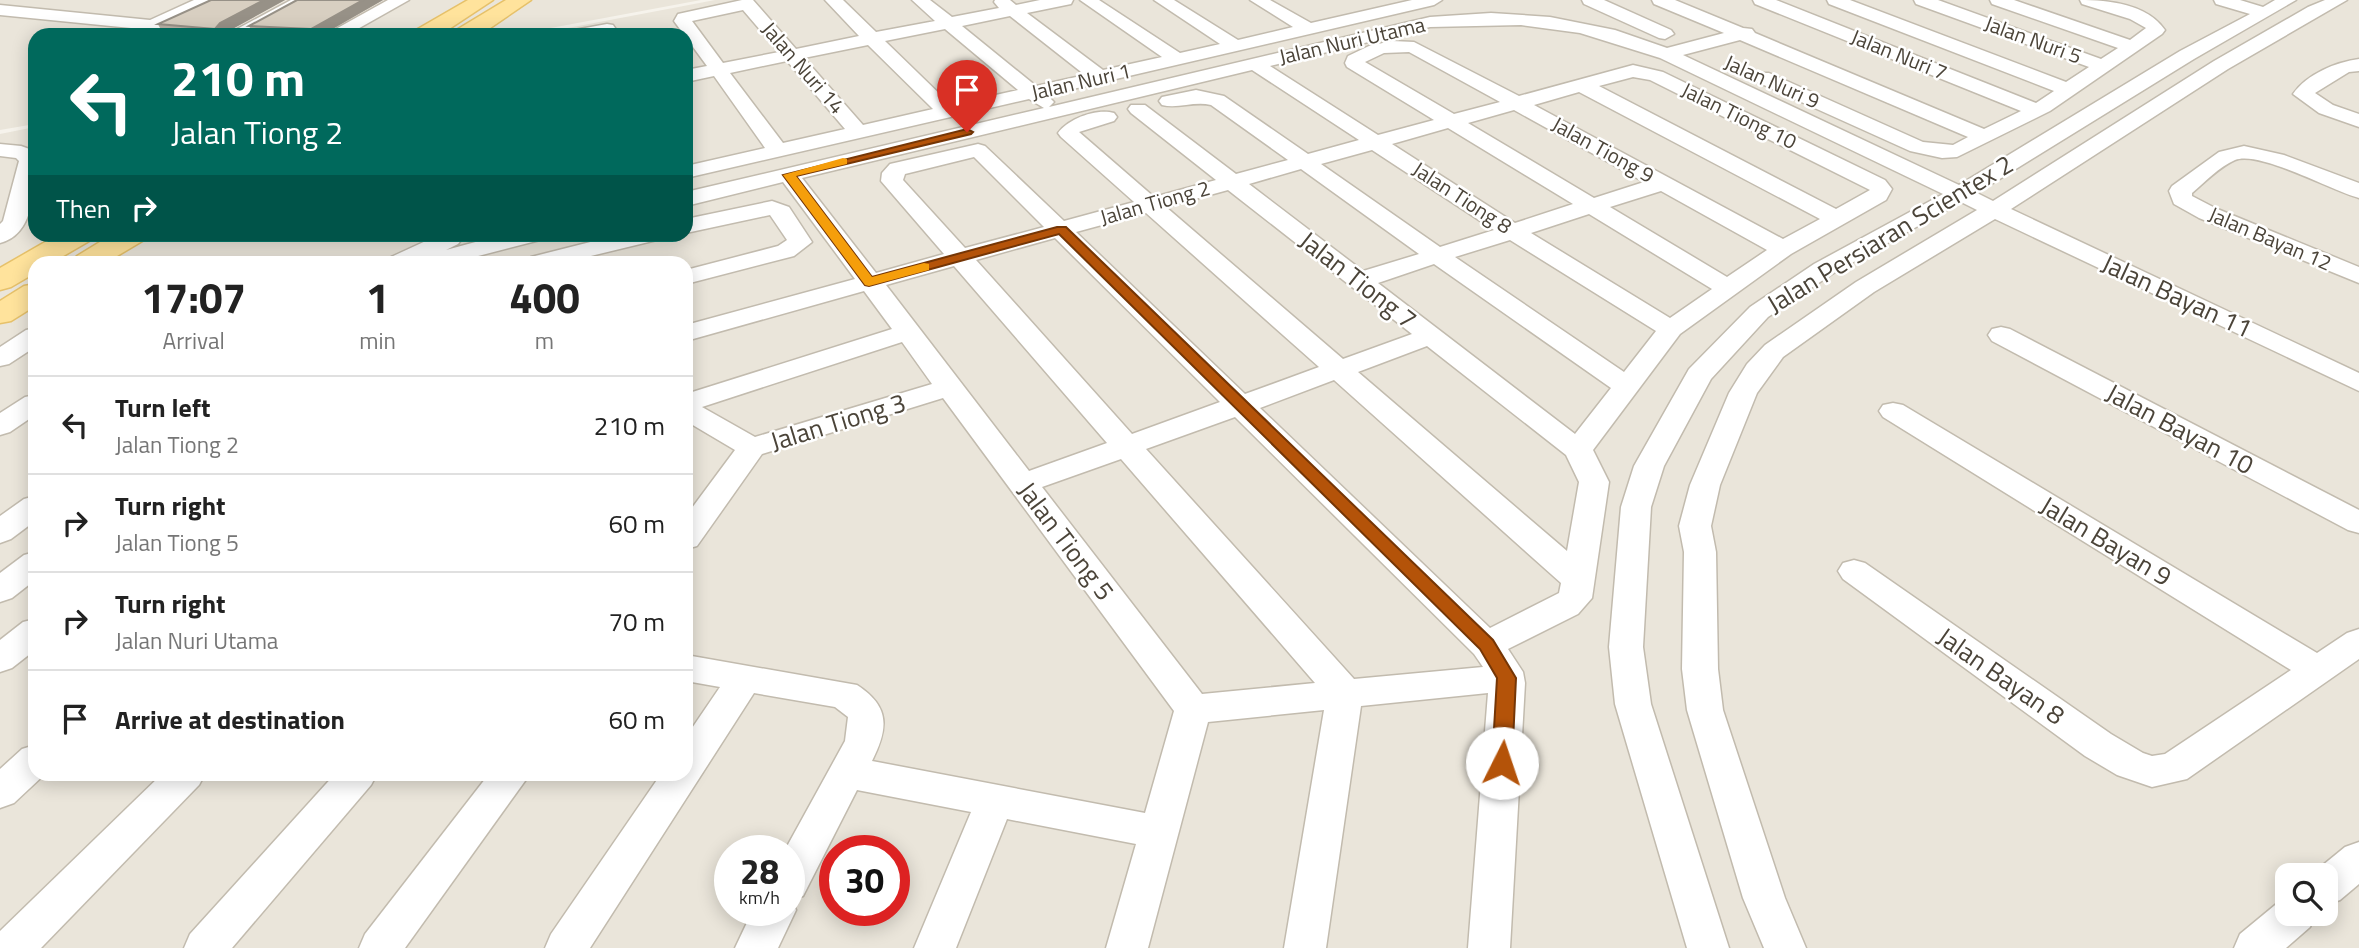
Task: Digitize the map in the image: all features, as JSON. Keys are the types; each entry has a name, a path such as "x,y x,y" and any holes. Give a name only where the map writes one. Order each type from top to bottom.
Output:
{"main road":[{"path":"436,28 483,0"},
{"path":"476,28 522,0"},
{"path":"43,256 67,242"},
{"path":"97,256 121,242"},
{"path":"0,281 28,265"},
{"path":"0,314 28,297"}],"street":[{"path":"145,28 208,0"},
{"path":"249,28 304,0"},
{"path":"347,28 401,0"},
{"path":"834,0 947,113"},
{"path":"920,0 1055,111"},
{"path":"693,75 948,23 1006,5 1065,0"},
{"path":"1088,0 1177,60"},
{"path":"1162,0 1236,46"},
{"path":"1258,0 1309,29"},
{"name":"Jalan Nuri 9","path":"1590,0 1917,147 1942,152 1957,151 1985,137"},
{"path":"1660,0 1985,137 2069,90 2156,30 2153,24 2143,18 2088,0"},
{"name":"Jalan Nuri 7","path":"1761,0 2037,110"},
{"path":"1665,54 1803,17 1842,3 1867,0"},
{"name":"Jalan Nuri 5","path":"1922,0 2105,66"},
{"path":"1998,0 2133,47"},
{"path":"2222,0 2264,13"},
{"name":"Jalan Persiaran Scientex 2","path":"1708,948 1633,704 1626,648 1636,507 1649,466 1699,374 1759,312 1823,270 1961,193 2187,55 2288,0"},
{"name":"Jalan Persiaran Scientex 2","path":"1785,948 1764,898 1705,710 1700,669 1700,552 1695,526 1704,485 1743,393 1757,370 1774,351 1866,287 1995,209 2221,65 2314,11 2339,0"},
{"name":"Jalan Nuri 1","path":"693,170 783,163 859,133 1429,1"},
{"path":"1842,3 2069,90"},
{"name":"Jalan Nuri 14","path":"747,5 859,133"},
{"name":"Jalan Tiong 5","path":"688,28 682,19 747,5"},
{"path":"1006,5 1100,77"},
{"path":"1340,6 1361,17"},
{"path":"0,10 152,25"},
{"name":"Jalan Nuri Utama","path":"693,196 783,163 1055,111 1430,22 1492,18 1558,23 1591,29 1665,54 1995,209"},
{"name":"Jalan Tiong 5","path":"693,35 869,282 1193,709"},
{"name":"Jalan Tiong 9","path":"1450,121 1354,63 1358,57 1396,47 1410,46 1422,51 1783,249"},
{"name":"Jalan Tiong 8","path":"1255,64 1512,231 1671,329"},
{"path":"2359,65 2344,67 2306,90 2304,94 2315,104 2359,121"},
{"name":"Jalan Tiong 10","path":"1624,73 1641,72 1656,76 1877,185 1881,192 1836,218"},
{"name":"Jalan Tiong 2","path":"693,331 1624,73"},
{"path":"1581,85 1836,218"},
{"path":"1579,580 1148,205 1068,133 1069,129 1080,123 1188,97 1212,97 1628,386"},
{"name":"Jalan Tiong 7","path":"1138,109 1578,450"},
{"path":"1450,121 1728,288"},
{"path":"0,150 21,152 28,156"},
{"path":"1345,693 959,258 890,177 898,169 978,150 1486,645 1506,678 1489,948"},
{"name":"Jalan Bayan 12","path":"2359,191 2263,155 2244,151 2232,154 2180,191 2182,199 2207,214 2359,276"},
{"path":"0,236 14,223 28,169"},
{"path":"1357,281 1663,183"},
{"path":"693,224 758,208 772,208 781,212 799,239 797,246 786,251 693,275"},
{"name":"Jalan Bayan 11","path":"1995,209 2359,383"},
{"path":"1486,645 1566,606 1575,598 1594,482 1578,450 1671,329 1783,249 1836,218"},
{"path":"412,256 443,242"},
{"path":"450,256 503,242"},
{"path":"563,256 620,242"},
{"path":"693,401 908,332"},
{"name":"Jalan Bayan 10","path":"2001,335 2359,523"},
{"path":"1023,484 1431,336"},
{"path":"0,358 28,340"},
{"name":"Jalan Tiong 3","path":"693,528 752,448 950,387"},
{"path":"0,426 28,408"},
{"name":"Jalan Bayan 9","path":"1893,411 2318,670"},
{"path":"693,413 752,448"},
{"path":"0,532 28,511"},
{"path":"0,590 28,568"},
{"name":"Jalan Bayan 8","path":"1854,571 2098,745 2152,772 2174,768 2318,670"},
{"path":"0,659 28,637"},
{"path":"2318,670 2359,642"},
{"path":"693,669 844,695 859,704 866,715 868,729 863,743 805,852"},
{"path":"693,757 745,678"},
{"path":"1126,948 1193,709 1506,678"},
{"path":"1305,948 1345,693"},
{"path":"0,792 28,766"},
{"path":"846,772 1159,832"},
{"path":"12,948 179,781"},
{"path":"205,948 352,781"},
{"path":"380,948 506,781"},
{"path":"566,948 677,781"},
{"path":"935,948 995,800"},
{"path":"756,948 767,926"},
{"path":"2255,948 2281,926"}],"shaded area":[{"path":"0,0 701,0 551,28 28,28 28,125 0,130"},
{"path":"715,0 2359,0 2359,948 0,948 0,134 28,128 28,242 693,242 693,28 568,28"}],"building":[{"path":"211,0 264,0 220,23 216,28 158,24"},
{"path":"297,0 363,0 313,28 249,26"}],"slow traffic":[{"path":"843,162 789,175 869,282 924,267"}],"route":[{"path":"967,132 789,175 869,282 1061,230 1486,645 1502,667 1507,684 1502,763"}]}
